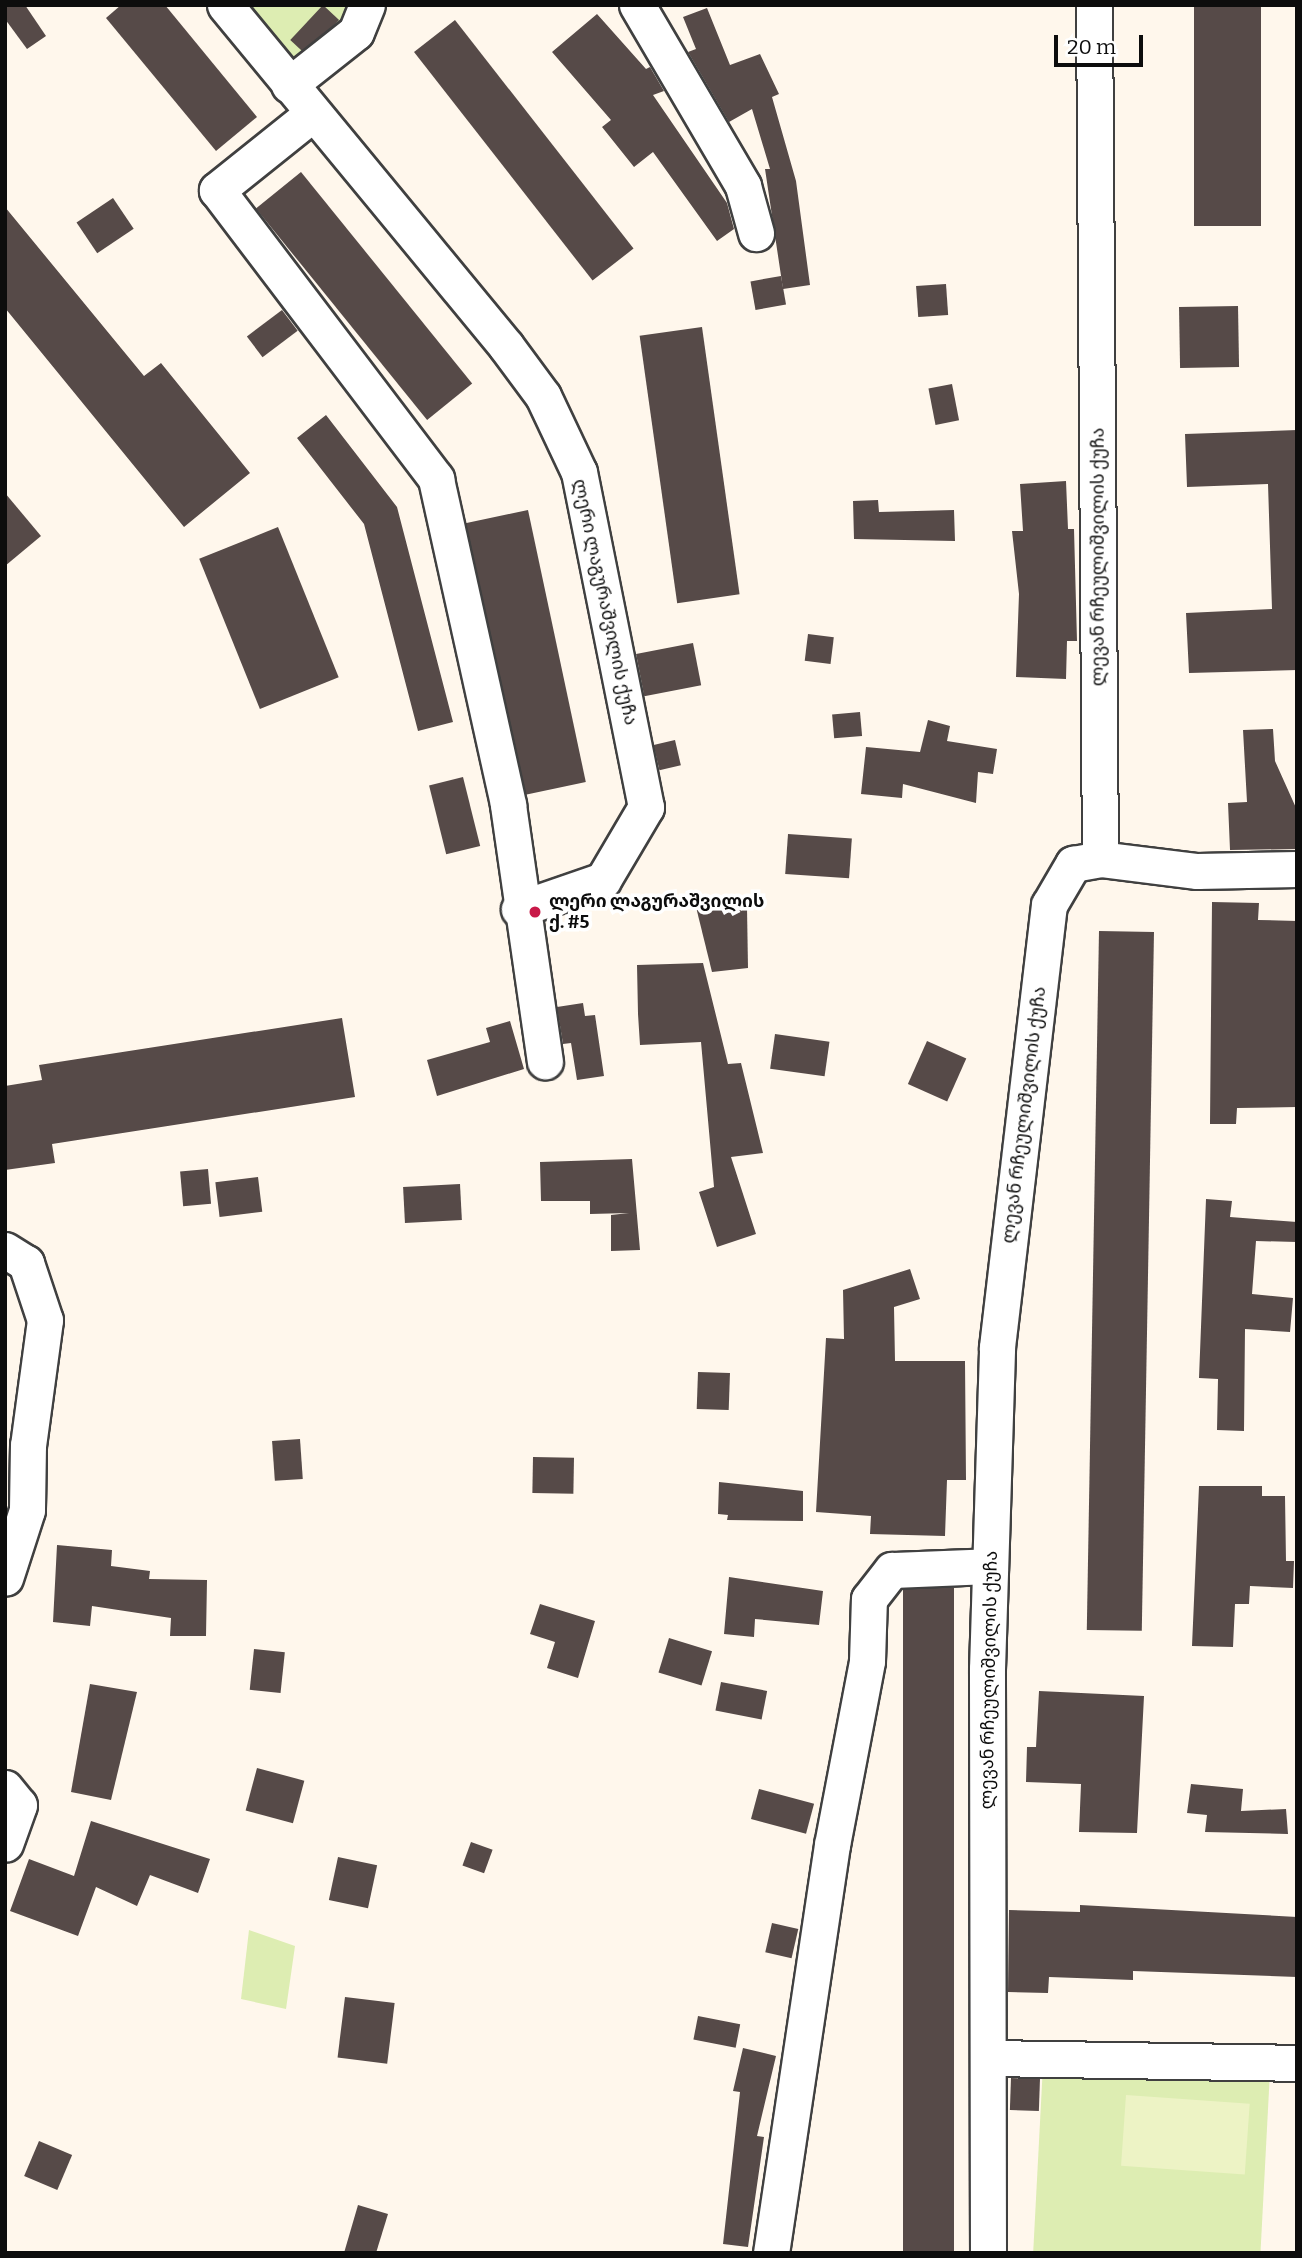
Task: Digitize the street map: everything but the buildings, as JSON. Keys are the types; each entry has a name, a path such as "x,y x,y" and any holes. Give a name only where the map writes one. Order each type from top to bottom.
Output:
{"street":[{"name":"ლერი ლაგურაშვილის ქუჩა","path":"225,5 543,396 579,472 646,807 603,880 519,909"},
{"path":"289,85 356,32 367,5"},
{"path":"637,5 743,186 756,233"},
{"name":"ლევან რჩეულიშვილის ქუჩა","path":"988,2253 990,1566 997,1347 1049,905 1073,864 1100,859 1094,5"},
{"path":"312,114 217,190 436,479 508,805 519,909 545,1061"},
{"path":"1100,859 1197,871 1297,869"},
{"path":"5,1250 26,1263 45,1320 28,1445 27,1510 5,1578"},
{"path":"771,2253 832,1845 867,1661 869,1599 892,1570 990,1566"},
{"path":"5,1788 19,1805 5,1844"},
{"path":"988,2058 1297,2063"}],"green space":[{"path":"243,5 354,5 351,21 292,66"},
{"path":"249,1930 295,1946 286,2009 241,1999"},
{"path":"1043,2065 1270,2077 1260,2253 1033,2253"},
{"path":"1126,2095 1250,2104 1245,2174 1121,2166"}],"place":[{"name":"ლერი ლაგურაშვილის ქ. #5","path":"535,912"}]}
